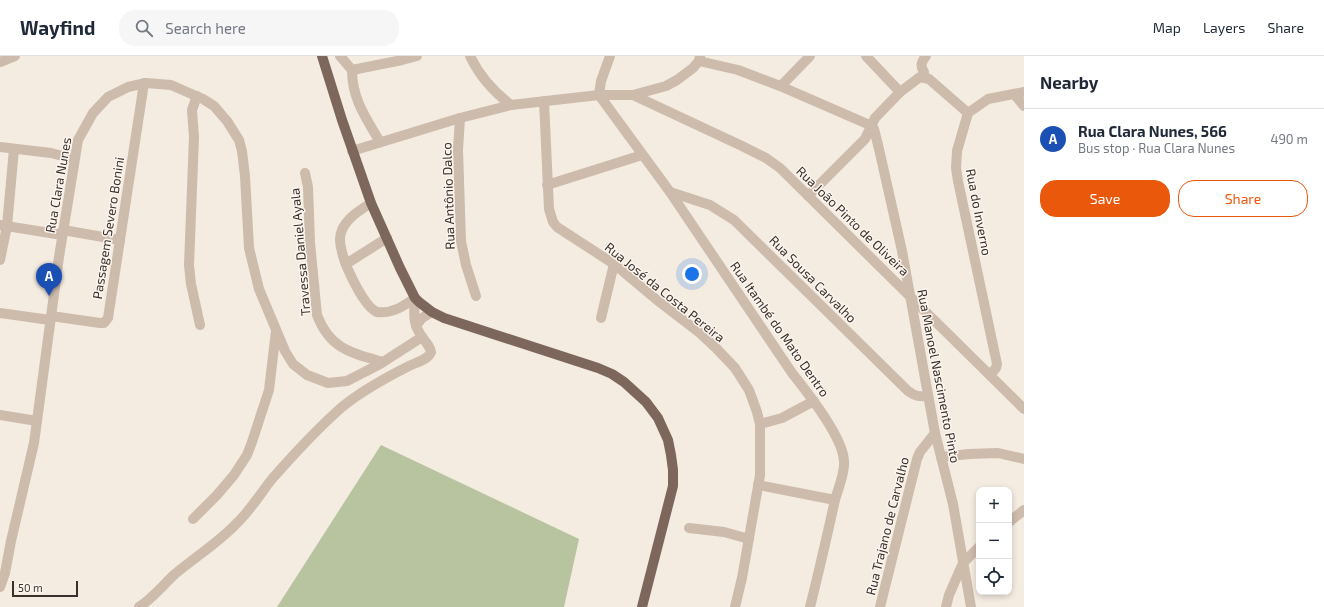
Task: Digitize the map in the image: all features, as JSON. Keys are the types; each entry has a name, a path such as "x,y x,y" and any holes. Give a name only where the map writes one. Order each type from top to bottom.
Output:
{"main road":[{"path":"322,56 352,151 371,203 415,298 423,306 444,318 612,374 637,393 654,411 668,440 673,470 673,486 642,607"}],"street":[{"path":"0,62 15,56"},
{"path":"340,56 352,70 352,83 355,96 362,112 380,142"},
{"path":"352,70 417,56"},
{"path":"470,56 492,88 511,105"},
{"path":"599,94 601,81 610,56"},
{"path":"781,86 810,56"},
{"path":"866,56 900,92"},
{"path":"926,56 921,64 922,74 968,113 988,99 1019,93 1024,106"},
{"path":"352,151 460,118 511,105 599,94 633,95 668,85 693,68 700,59 738,70 781,86 872,126"},
{"path":"808,196 864,139 875,118 900,92 922,74"},
{"name":"Rua Clara Nunes","path":"0,587 5,573 13,531 34,443 50,318 78,140 84,126 97,107 108,97 128,87 144,83 155,82 171,85 197,96 214,106 221,112 233,128 239,140 244,163 249,248 259,289 285,351 293,364 308,375 321,381 336,383 347,381 425,341"},
{"name":"Passagem Severo Bonini","path":"50,318 100,324 106,321 109,313 112,284 144,83"},
{"name":"Rua Itambé do Mato Dentro","path":"599,94 670,192 792,373 814,401 843,453 844,462 828,538 810,607"},
{"name":"Rua João Pinto de Oliveira","path":"633,95 766,158 780,168 1024,409"},
{"path":"197,96 192,110 194,144 190,265 191,284 200,325"},
{"name":"Rua José da Costa Pereira","path":"544,101 547,185 549,209 553,222 557,227 614,264 700,333 735,368 749,390 760,424 760,475 736,607"},
{"name":"Rua do Inverno","path":"968,113 959,143 956,168 997,364 996,368 990,375"},
{"name":"Rua Antônio Dalco","path":"460,118 458,150 461,241 466,265 476,296"},
{"name":"Rua Manoel Nascimento Pinto","path":"872,126 883,164 902,251 935,433 953,504 970,607"},
{"path":"0,147 14,150 51,153 74,159"},
{"path":"0,260 14,150"},
{"path":"547,185 642,155"},
{"name":"Travessa Daniel Ayala","path":"305,173 308,187 310,243 317,316 320,324 327,336 342,348 355,354 383,362"},
{"name":"Rua Sousa Carvalho","path":"670,192 710,205 734,220 908,391 914,396 928,396"},
{"path":"371,203 354,215 345,224 341,231 340,241 346,264 361,295 368,306 374,311 381,313 401,308 415,298"},
{"path":"4,226 120,240"},
{"path":"346,264 387,238"},
{"path":"601,318 614,264"},
{"path":"139,607 176,574 237,524 300,447 360,393 411,364 427,358 432,352 414,320 415,298"},
{"path":"416,326 422,318 432,312"},
{"path":"0,313 50,318"},
{"path":"192,519 213,499 234,475 247,455 269,390 276,330"},
{"path":"760,424 782,418 814,401"},
{"path":"0,415 37,421"},
{"name":"Rua Trajano de Carvalho","path":"880,607 917,459 920,452 935,433"},
{"path":"942,457 998,453 1024,459"},
{"path":"758,485 835,500"},
{"path":"1012,520 1024,510"},
{"path":"689,528 724,532 749,539"},
{"path":"946,607 949,595 963,563 976,550"}],"green space":[{"path":"381,445 579,539 564,607 277,607"}],"place":[{"name":"Rua Clara Nunes, 566","path":"49,296"}]}
